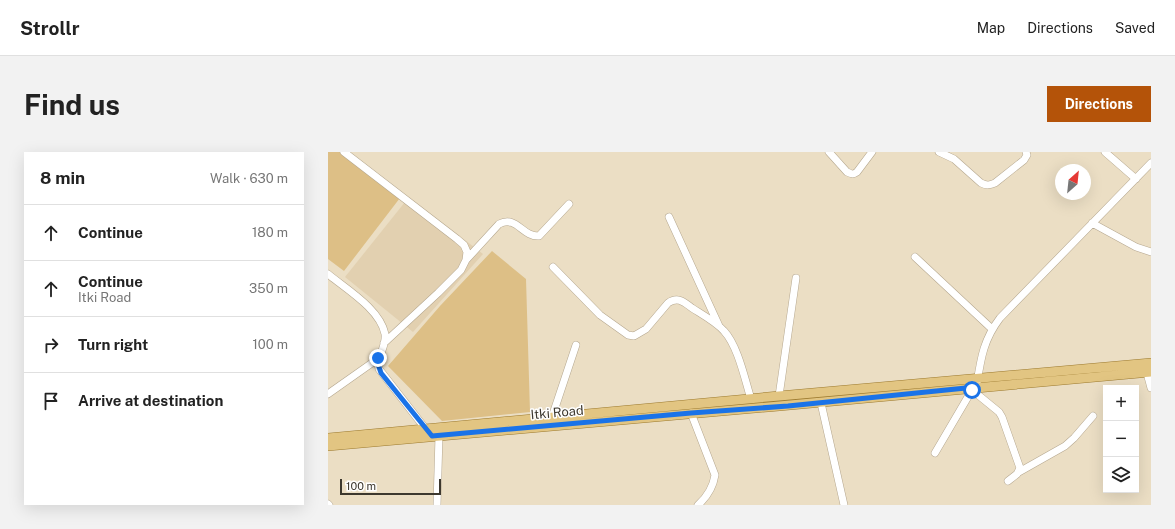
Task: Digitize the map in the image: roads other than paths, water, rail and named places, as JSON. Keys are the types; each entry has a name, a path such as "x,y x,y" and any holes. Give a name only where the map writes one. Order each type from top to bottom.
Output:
{"main road":[{"path":"973,387 1151,363"},
{"path":"328,438 432,434 552,417 812,393 973,387 1149,372"},
{"name":"Itki Road","path":"328,446 432,434 788,406 973,387"}],"street":[{"path":"344,152 460,242 467,252 466,260"},
{"path":"829,152 847,172 851,174 857,172 872,152"},
{"path":"939,152 954,159 985,185 995,183 1024,160 1027,155 1026,152"},
{"path":"1105,152 1136,179"},
{"path":"935,453 973,387 980,357 992,329 1015,302 1151,164"},
{"path":"384,343 453,279 461,270 466,260 499,224 504,221 510,221 529,234 539,236 569,204"},
{"path":"669,217 719,326"},
{"path":"1092,223 1136,248 1151,252"},
{"path":"915,257 992,329"},
{"path":"553,267 600,315 628,335 634,336 639,334 646,329 668,303 677,299 681,300 724,331 732,343 751,399"},
{"path":"328,274 377,316 385,334 384,343 378,358 381,373 432,434 437,505"},
{"path":"779,396 796,278"},
{"path":"552,417 576,345"},
{"path":"328,394 378,358"},
{"path":"1149,372 1151,388"},
{"path":"973,387 999,412 1002,417 1020,468 1019,472"},
{"path":"817,403 844,505"},
{"path":"691,413 716,475 714,484 707,496 698,505"},
{"path":"1008,481 1019,472 1065,446 1093,416"}]}
